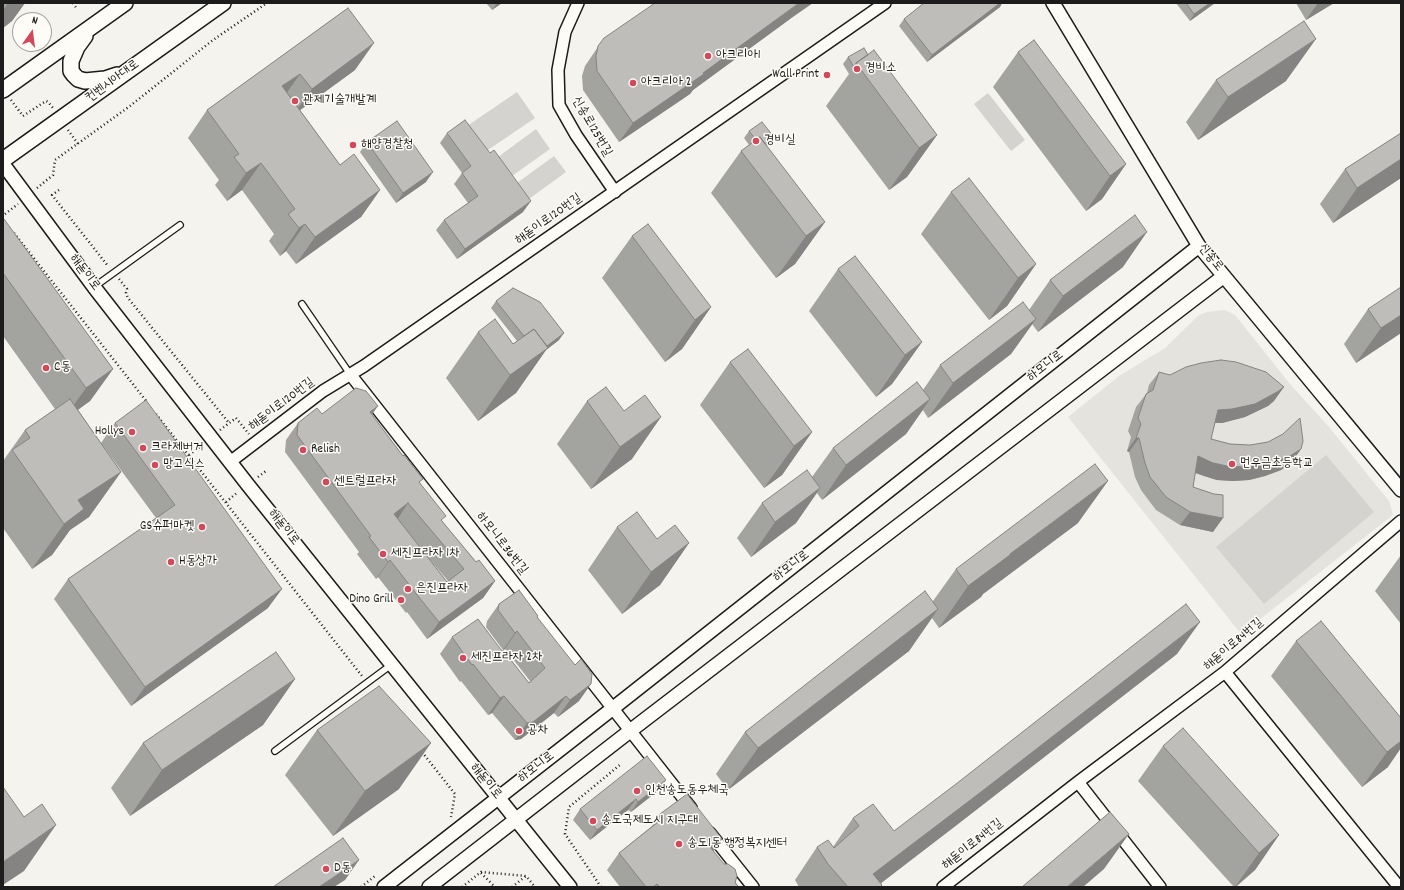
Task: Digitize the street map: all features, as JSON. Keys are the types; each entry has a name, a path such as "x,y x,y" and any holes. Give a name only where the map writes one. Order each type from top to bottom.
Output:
{"main road":[{"path":"3,90 125,3"},
{"name":"컨벤시아대로","path":"3,160 223,3"},
{"path":"98,22 77,47 71,61 71,71 78,79 85,81 105,79 129,71"}],"street":[{"name":"신송로125번길","path":"578,3 565,32 558,70 559,105 576,135 615,192"},
{"name":"해돋이로120번길","path":"230,462 306,403 615,192 885,3"},
{"name":"신송로","path":"1053,3 1199,246 1401,490"},
{"name":"해돋이로","path":"3,164 94,287 230,462 570,887"},
{"name":"하모니로","path":"384,887 1199,246"},
{"path":"429,887 516,821 630,731 1224,276"},
{"name":"하모니로36번길","path":"350,374 753,887"},
{"name":"해돋이로84번길","path":"943,887 1078,782 1225,672 1401,521"},
{"path":"1225,672 1399,887"},
{"path":"1078,782 1160,887"}],"lane":[{"path":"94,287 180,225"},
{"path":"302,304 350,374"},
{"path":"275,751 392,665"}],"path":[{"path":"73,3 78,9"},
{"path":"53,175 55,160 130,106 213,40 267,3"},
{"path":"18,109 23,116 46,102 48,102 52,107"},
{"path":"74,138 78,144"},
{"path":"59,190 52,195 103,258"},
{"path":"12,230 150,405"},
{"path":"127,289 126,293 128,298 229,423"},
{"path":"154,412 360,674"},
{"path":"422,752 455,794 451,818"},
{"path":"601,887 565,834 569,806 620,764"},
{"path":"481,872 495,887"},
{"path":"462,887 481,872 526,876 535,887"},
{"path":"361,887 379,873"},
{"path":"512,887 526,876"}],"shaded area":[{"path":"517,92 535,118 485,152 467,126"},
{"path":"988,93 1025,140 1011,151 974,104"},
{"path":"536,129 550,149 512,176 498,157"},
{"path":"554,156 566,172 529,199 517,183"},
{"name":"먼우금초등학교","path":"1225,310 1235,315 1290,384 1329,427 1389,501 1393,515 1241,634 1068,417 1119,376 1165,348 1199,315 1207,312"},
{"path":"1326,455 1374,512 1264,604 1216,547"}],"building":[{"path":"655,3 799,3 703,73 704,74 633,123 597,71 596,56 598,46 604,38"},
{"path":"924,3 1000,3 932,55 904,19"},
{"path":"1186,3 1210,3 1194,14"},
{"path":"348,8 374,43 312,89 300,74 282,86 340,165 354,154 380,190 315,237 305,224 299,228 288,214 295,209 261,163 246,173 234,157 239,154 207,110"},
{"path":"1304,21 1316,39 1228,97 1216,80"},
{"path":"1034,40 1126,164 1110,176 1018,52"},
{"path":"864,48 868,55 856,63 854,67 848,57"},
{"path":"874,50 937,135 919,148 856,63"},
{"path":"465,120 490,153 494,150 531,201 465,249 444,220 478,196 462,173 471,166 447,133"},
{"path":"397,121 433,172 403,193 367,142"},
{"path":"762,122 774,137 765,144 760,137 756,140 749,131"},
{"path":"1401,133 1401,159 1357,188 1345,169"},
{"path":"760,137 825,222 806,236 741,151"},
{"path":"969,178 1036,264 1018,278 951,192"},
{"path":"1135,215 1147,232 1063,296 1050,280"},
{"path":"3,219 113,369 86,388 3,273"},
{"path":"648,224 711,307 695,320 632,236"},
{"path":"855,256 922,342 905,355 838,269"},
{"path":"1401,287 1401,315 1381,328 1368,309"},
{"path":"513,288 540,302 564,333 547,346 534,329 524,336 496,301"},
{"path":"1023,302 1036,319 953,383 940,365"},
{"path":"495,319 513,344 534,329 548,348 510,375 478,332"},
{"path":"748,349 812,432 794,446 730,362"},
{"path":"1221,360 1236,362 1266,372 1284,387 1255,404 1232,409 1218,410 1211,439 1230,444 1250,445 1268,442 1283,434 1300,418 1303,441 1301,449 1290,456 1259,466 1227,466 1213,463 1198,456 1193,487 1214,494 1223,495 1223,518 1190,512 1166,497 1150,477 1139,438 1136,438 1141,424 1138,418 1146,394 1153,390 1159,372 1170,375 1186,367"},
{"path":"917,382 930,399 846,465 833,448"},
{"path":"606,387 624,411 645,395 661,417 620,447 587,401"},
{"path":"356,388 366,391 378,406 370,412 403,456 404,455 423,479 419,482 446,516 441,520 476,562 479,560 495,581 439,622 390,560 388,562 369,537 371,536 297,435 298,423 317,408 322,414","holes":["408,503 464,569 447,582 394,514"]},
{"path":"70,399 121,472 78,500 84,509 64,524 12,450 30,438 25,430"},
{"name":"H동상가","path":"146,400 282,589 145,687 68,579 175,505 115,423"},
{"path":"1095,464 1108,481 968,586 956,569"},
{"path":"807,470 820,488 775,522 762,503"},
{"path":"637,512 657,539 675,525 689,543 651,572 617,527"},
{"path":"519,590 538,616 537,617 575,665 581,659 592,674 591,684 570,700 566,696 533,722 527,723 504,696 500,698 473,664 472,665 452,637 478,619 529,683 545,668 517,631 515,633 498,610 499,604"},
{"path":"925,591 938,609 758,748 745,732"},
{"path":"1186,604 1200,622 873,874 882,885 880,887 848,887 828,864 817,847 828,840 834,848 859,826 853,818 873,804 894,831"},
{"path":"1321,621 1401,718 1401,741 1387,752 1296,641"},
{"path":"276,652 295,679 162,770 143,743"},
{"path":"379,686 431,743 365,791 317,730"},
{"path":"1183,728 1279,835 1259,853 1163,746"},
{"path":"647,756 666,780 638,802 636,799 597,830 580,809"},
{"path":"3,787 24,817 42,804 56,825 3,862"},
{"path":"687,794 722,839 710,847 724,864 728,864 735,869 737,876 735,883 739,887 660,887 657,884 653,887 646,887 619,853 663,818 660,814"},
{"path":"1110,812 1129,834 1067,887 1022,887"},
{"path":"343,838 359,860 319,887 273,887"}],"place":[{"name":"아크리아1","path":"708,56"},
{"name":"경비소","path":"857,69"},
{"name":"Wall Print","path":"827,75"},
{"name":"아크리아 2","path":"633,83"},
{"name":"관제기술개발계","path":"295,101"},
{"name":"경비실","path":"756,141"},
{"name":"해양경찰청","path":"353,145"},
{"name":"C동","path":"46,368"},
{"name":"Hollys","path":"132,432"},
{"name":"크라제버거","path":"143,448"},
{"name":"Relish","path":"303,450"},
{"name":"먼우금초등학교","path":"1232,464"},
{"name":"망고식스","path":"155,465"},
{"name":"센트럴프라자","path":"326,482"},
{"name":"GS슈퍼마켓","path":"202,527"},
{"name":"세진프라자 1차","path":"383,554"},
{"name":"H동상가","path":"171,562"},
{"name":"은진프라자","path":"408,589"},
{"name":"Dino Grill","path":"401,600"},
{"name":"세진프라자 2차","path":"463,658"},
{"name":"공차","path":"519,731"},
{"name":"인천송도동우체국","path":"637,791"},
{"name":"송도국제도시 지구대","path":"593,821"},
{"name":"송도1동 행정복지센터","path":"679,844"},
{"name":"D동","path":"326,869"}]}
